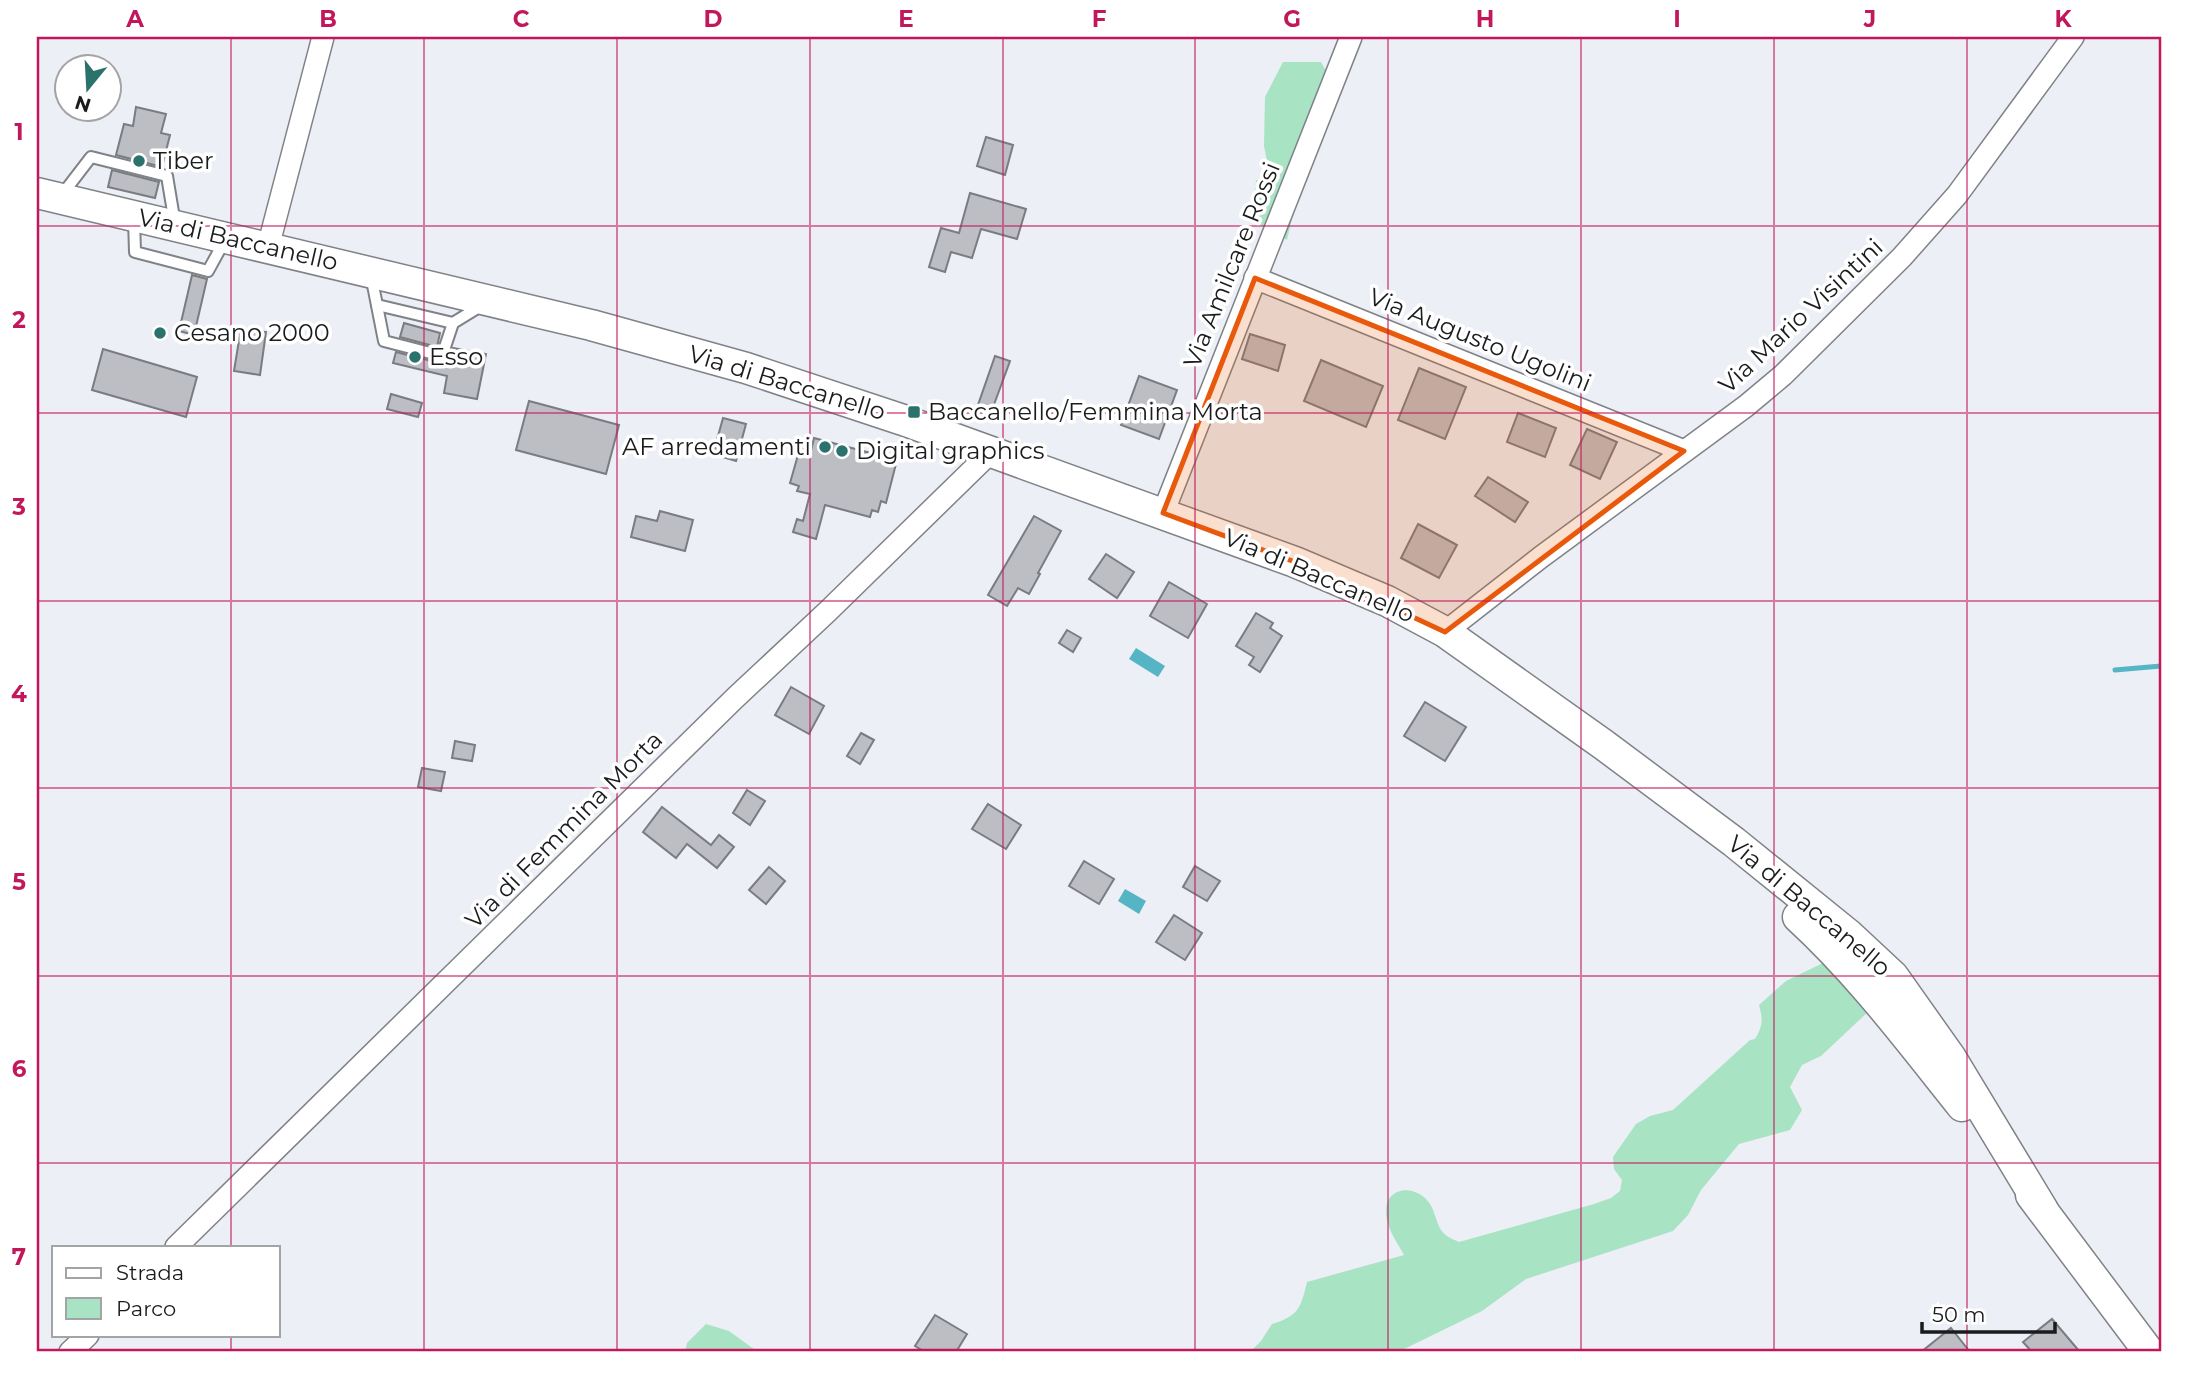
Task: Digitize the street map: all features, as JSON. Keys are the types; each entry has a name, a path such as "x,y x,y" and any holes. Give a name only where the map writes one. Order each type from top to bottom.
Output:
{"street":[{"path":"268,247 323,37"},
{"name":"Via Amilcare Rossi","path":"1163,513 1350,37"},
{"name":"Via Mario Visintini","path":"1445,632 1541,557 1746,406 1783,375 1902,257 1957,195 2073,37"},
{"name":"Via di Baccanello","path":"48,196 591,325 746,368 903,420 1163,513 1342,581 1418,615 1604,745 1743,868 1843,944 1951,1058 2043,1210 2149,1352"},
{"name":"Via Augusto Ugolini","path":"1255,278 1684,451"},
{"name":"Via di Femmina Morta","path":"177,1246 735,698 991,452"},
{"path":"71,1352 87,1336"}],"lane":[{"path":"48,196 91,158 167,176 175,225"},
{"path":"134,216 135,252 208,271 226,238"},
{"path":"370,272 384,341 442,356 453,323 490,301"},
{"path":"377,305 453,323"}],"highlighted area":[{"path":"1255,278 1684,451 1445,632 1295,562 1163,513"}],"green space":[{"path":"1283,62 1321,62 1335,87 1307,154 1287,240 1254,221 1256,180 1270,176 1264,146 1265,97"},
{"path":"1823,963 1870,1010 1821,1056 1802,1065 1790,1087 1802,1110 1790,1130 1739,1144 1701,1190 1688,1215 1673,1231 1526,1279 1482,1311 1398,1352 1250,1352 1272,1324 1293,1314 1303,1298 1307,1282 1404,1255 1386,1215 1389,1199 1399,1191 1416,1192 1426,1199 1441,1230 1459,1242 1611,1198 1620,1191 1622,1180 1614,1169 1613,1157 1636,1124 1650,1116 1673,1110 1750,1040 1755,1039 1761,1022 1759,1005 1786,981"},
{"path":"706,1324 729,1331 758,1352 685,1352 687,1343"}],"water":[{"path":"1136,648 1165,666 1158,677 1129,659"},
{"path":"1125,889 1146,901 1139,914 1118,901"}],"building":[{"path":"136,107 166,114 161,133 170,135 162,167 116,155 124,124 133,126"},
{"path":"986,137 1013,145 1005,175 977,166"},
{"path":"112,170 159,182 155,198 108,187"},
{"path":"970,193 1026,209 1017,239 981,229 972,258 951,252 945,272 929,267 941,228 959,233"},
{"path":"192,275 207,279 194,335 179,331"},
{"path":"404,323 440,333 437,347 400,337"},
{"path":"241,328 266,332 260,375 234,371"},
{"path":"1250,334 1285,345 1278,371 1242,359"},
{"path":"453,348 486,354 477,399 444,393 447,376 393,363 396,352 443,364 449,359"},
{"path":"103,349 197,377 186,417 92,390"},
{"path":"995,356 1010,361 992,410 978,405"},
{"path":"1321,360 1383,386 1366,427 1304,401"},
{"path":"1419,368 1466,387 1445,439 1398,420"},
{"path":"1139,376 1177,390 1159,439 1121,425"},
{"path":"391,394 422,403 418,417 387,409"},
{"path":"529,401 619,425 606,474 516,450"},
{"path":"1518,413 1556,428 1545,457 1507,442"},
{"path":"723,418 746,424 736,461 713,454"},
{"path":"1587,429 1617,442 1600,479 1570,465"},
{"path":"814,438 897,460 886,503 881,501 878,512 872,510 870,517 825,505 816,539 793,532 797,519 803,521 810,494 797,491 799,486 790,483 800,448 811,451"},
{"path":"1488,477 1528,502 1515,522 1475,496"},
{"path":"660,511 693,520 685,551 631,537 636,516 657,521"},
{"path":"1034,516 1061,531 1029,594 1018,588 1007,606 988,595"},
{"path":"1418,524 1457,545 1439,578 1401,558"},
{"path":"1106,554 1134,572 1117,598 1089,579"},
{"path":"1169,582 1207,604 1188,638 1150,616"},
{"path":"1256,613 1273,623 1270,628 1282,636 1260,672 1249,665 1254,657 1236,646"},
{"path":"1067,630 1081,638 1073,652 1059,643"},
{"path":"791,687 824,706 809,734 775,715"},
{"path":"1425,702 1466,727 1445,761 1404,736"},
{"path":"861,733 874,740 860,764 847,756"},
{"path":"455,741 475,745 472,761 452,758"},
{"path":"422,768 445,772 441,791 418,787"},
{"path":"747,790 765,801 750,825 733,813"},
{"path":"988,804 1021,825 1006,849 972,829"},
{"path":"662,807 711,845 719,835 734,847 717,868 687,844 676,858 643,832"},
{"path":"1084,861 1114,879 1099,904 1069,886"},
{"path":"1195,866 1220,881 1207,901 1183,887"},
{"path":"769,867 785,881 766,904 749,890"},
{"path":"1174,915 1202,933 1185,960 1156,942"},
{"path":"935,1315 967,1334 956,1352 925,1352 915,1346"},
{"path":"2052,1319 2080,1352 2032,1352 2023,1342"},
{"path":"1951,1328 1970,1352 1921,1352"}],"waterway":[{"path":"2115,670 2161,666"}],"place":[{"name":"Tiber","path":"139,161"},
{"name":"Cesano 2000","path":"160,333"},
{"name":"Esso","path":"415,357"},
{"name":"Baccanello/Femmina Morta","path":"914,412"},
{"name":"AF arredamenti","path":"825,447"},
{"name":"Digital graphics","path":"842,451"}]}
